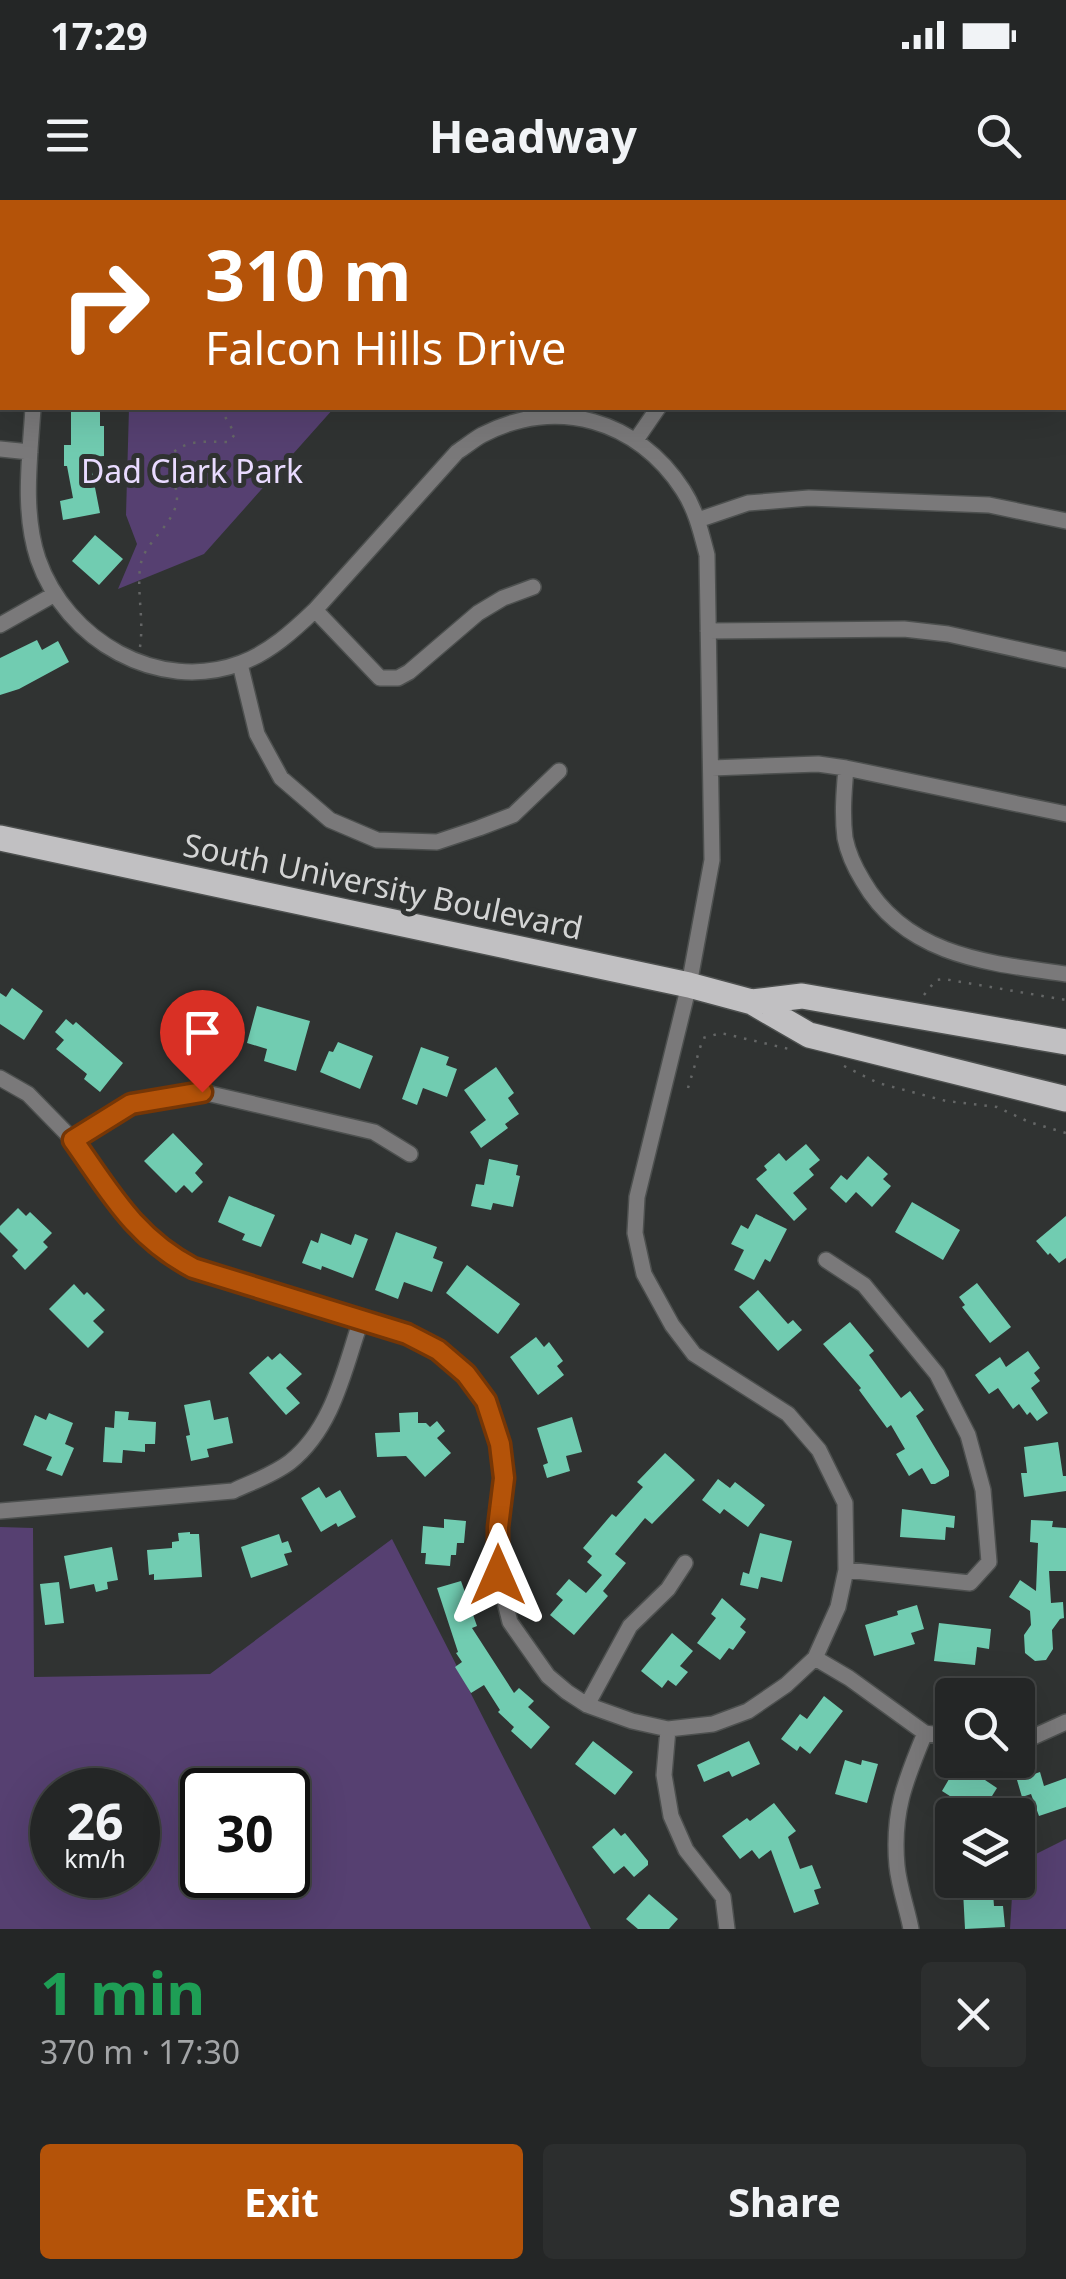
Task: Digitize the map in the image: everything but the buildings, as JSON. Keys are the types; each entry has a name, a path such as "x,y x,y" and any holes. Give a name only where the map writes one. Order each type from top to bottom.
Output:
{"main road":[{"name":"South University Boulevard","path":"0,838 689,985 752,1002 809,1035 1066,1099"},
{"name":"South University Boulevard","path":"752,1002 802,996 1066,1042"}],"street":[{"path":"0,1078 28,1094 73,1140 132,1224 170,1256 193,1268 407,1334 438,1350 466,1374 486,1401 500,1444 504,1478 498,1575 510,1622 548,1676 587,1705 619,1718 668,1729 713,1724 748,1710 786,1685 814,1658 838,1607 846,1570 845,1503 819,1450 788,1414 694,1354 672,1325 644,1274 635,1233 636,1197 689,985 712,860 707,554 698,520 684,491 663,464 636,440 603,424 572,416 542,416 512,423 481,435 456,452 290,634 240,664 190,672 166,671 137,663 93,636 55,594 39,563 28,502 33,410"},
{"path":"636,440 657,410"},
{"path":"0,448 30,452"},
{"path":"698,520 748,503 809,498 989,505 1066,521"},
{"path":"315,610 380,678 398,678 478,612 533,587"},
{"path":"0,625 55,594"},
{"path":"708,631 904,629 948,634 1066,660"},
{"path":"240,664 256,734 280,778 330,820 377,840 437,842 480,828 513,814 559,771"},
{"path":"712,768 818,764 1066,814"},
{"path":"846,768 842,806 846,841 874,900 898,924 928,944 960,955 1066,974"},
{"path":"73,1140 131,1104 202,1092 374,1132 410,1154"},
{"path":"826,1260 864,1285 937,1374 968,1436 984,1490 989,1562 970,1582 846,1570"},
{"path":"0,1511 233,1491 267,1476 290,1462 312,1438 333,1404 361,1320"},
{"path":"587,1705 630,1626 668,1589 685,1563"},
{"path":"814,1658 849,1678 925,1734 935,1735"},
{"path":"1035,1736 1066,1722"},
{"path":"668,1729 664,1775 671,1816 686,1850 723,1896 727,1929"},
{"path":"911,1929 897,1868 896,1829 902,1790 925,1734"}],"path":[{"path":"137,663 142,628 139,570 142,558 175,510 177,496 167,460 174,449 192,442 229,442 234,434 221,410"},
{"path":"923,996 930,984 944,979 1066,1000"},
{"path":"688,1088 703,1038 721,1032 794,1050"},
{"path":"837,1062 878,1084 998,1107 1028,1122 1066,1133"}],"green space":[{"name":"Dad Clark Park","path":"129,410 332,410 204,554 118,589 137,544 126,515"},
{"path":"0,1527 33,1528 34,1677 210,1674 392,1539 591,1929 0,1929"},
{"path":"1066,1839 1066,1929 1010,1929 1012,1898 1035,1898 1035,1854"}],"route":[{"path":"202,1092 131,1104 73,1140 132,1224 170,1256 193,1268 407,1334 438,1350 466,1374 486,1401 500,1444 504,1478 498,1575"}]}
